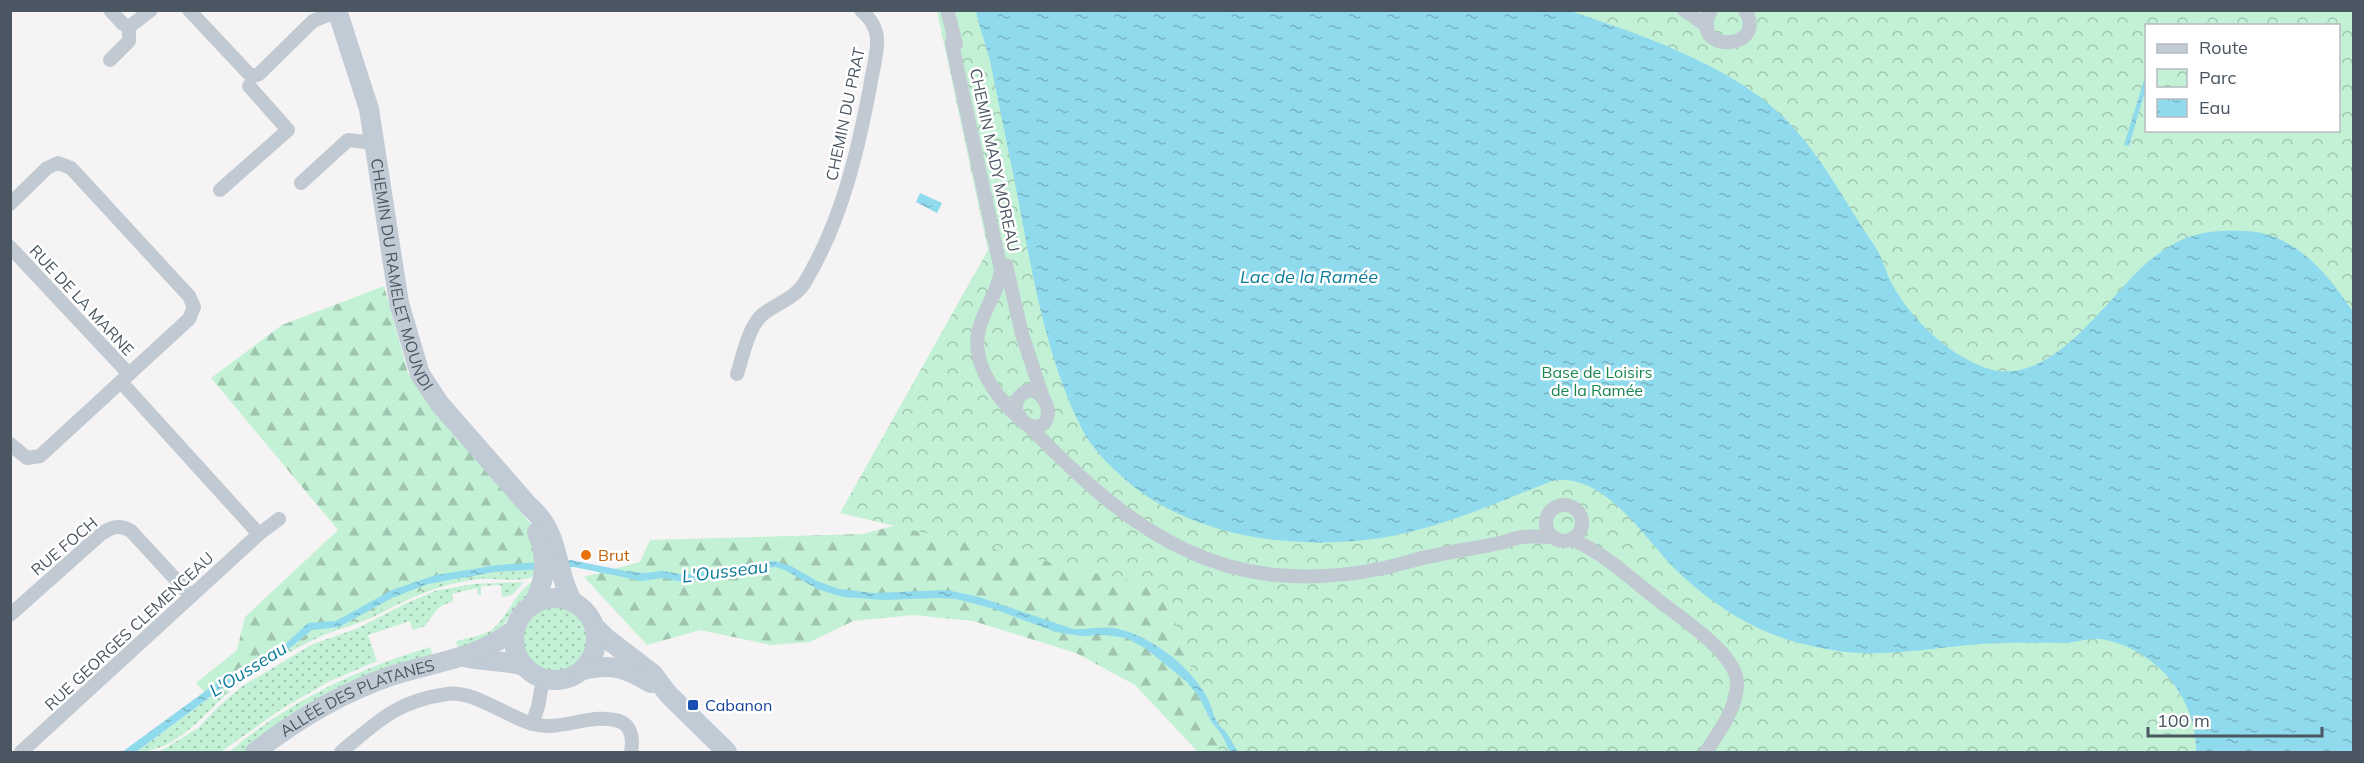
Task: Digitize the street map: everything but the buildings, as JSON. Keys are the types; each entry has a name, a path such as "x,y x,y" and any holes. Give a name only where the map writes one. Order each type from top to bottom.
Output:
{"main road":[{"name":"CHEMIN DU RAMELET MOUNDI","path":"337,11 369,109 399,303 420,374 439,403 530,506 542,544 572,602"},
{"name":"CHEMIN DU RAMELET MOUNDI","path":"533,605 553,565"},
{"path":"583,670 595,650 597,638 589,616 572,602 550,598 533,605 520,617 515,629 515,648 524,666 543,679 564,679 583,670 603,665 618,667 635,674 669,694"},
{"path":"594,626 653,674 669,694 727,753"},
{"name":"ALLÉE DES PLATANES","path":"255,753 319,710 350,694 390,676 465,657 505,638 515,629"},
{"name":"ALLÉE DES PLATANES","path":"465,657 482,661 511,662 524,666"}],"street":[{"path":"110,10 129,27"},
{"path":"129,27 151,10"},
{"path":"189,10 250,81 288,130 219,190"},
{"name":"CHEMIN DU PRAT","path":"737,374 756,323 762,316 802,287 828,238 841,205 857,150 877,48 873,24 861,10"},
{"name":"CHEMIN MADY MOREAU","path":"947,10 1009,281 1042,395"},
{"path":"1684,10 1707,26 1714,39 1727,44 1740,40 1745,35 1748,14"},
{"path":"1707,26 1711,10"},
{"path":"250,81 259,74 282,45 313,21 337,11"},
{"path":"110,60 129,41 129,27"},
{"name":"CHEMIN MADY MOREAU","path":"953,36 952,44 1001,270 998,288 979,327 978,352 984,371 992,387 1008,407 1102,497 1154,534 1198,556 1250,572 1290,577 1346,575 1522,537 1554,537"},
{"path":"301,183 348,140 375,143"},
{"path":"10,204 47,168 58,163 65,164 189,296 194,307 189,319 40,456 27,458 10,444"},
{"name":"RUE DE LA MARNE","path":"10,247 125,378"},
{"path":"125,378 259,534"},
{"path":"1048,415 1042,425 1024,422 1016,411 1018,397 1023,392 1032,390 1042,395 1048,415 1054,451"},
{"path":"1522,537 1532,531 1555,507 1566,506 1579,513 1599,555"},
{"path":"1546,515 1546,526 1554,537 1571,539 1599,555 1712,643 1732,667 1737,679 1734,703 1706,753"},
{"name":"RUE GEORGES CLEMENCEAU","path":"21,753 259,534 279,519"},
{"path":"1571,539 1579,536 1583,524"},
{"name":"RUE FOCH","path":"10,615 101,534 114,527 123,527 131,531 191,596"},
{"path":"532,724 543,679"},
{"path":"341,753 385,715 397,708 446,694 464,695 532,724 559,726 599,720 619,721 630,730 631,753"}],"green space":[{"name":"Lac de la Ramée","path":"937,11 2353,11 2353,752 1220,752 1164,589 840,513 988,250"},
{"path":"384,286 408,373 544,540 537,568 452,580 429,587 355,621 310,637 211,699 196,683 237,650 245,617 338,530 211,378 282,325"},
{"path":"926,517 1138,562 1331,752 1198,752 1135,685 1076,653 973,621 913,615 853,621 810,642 771,645 700,630 647,645 584,577 640,562 650,540 863,534"},
{"path":"537,568 532,577 523,579 479,579 440,587 364,621 321,636 275,660 239,684 179,737 152,750 136,752 205,701 310,637 355,621 429,587 452,580"},
{"path":"533,581 528,595 516,606 498,633 458,648 456,641 493,629 526,586"},
{"path":"524,582 512,595 502,597 501,585 481,586 481,595 478,595 477,588 452,594 453,601 439,608 425,626 413,630 410,621 368,635 377,661 328,682 280,710 221,752 159,752 198,728 241,687 313,644 356,629 435,591 473,584"},
{"path":"555,605 568,608 579,615 586,626 589,639 586,652 579,663 568,670 555,673 542,670 531,663 524,652 521,639 524,626 531,615 542,608"},
{"path":"431,647 432,655 280,725 244,752 229,752 274,718 324,689 377,665"}],"water":[{"name":"Lac de la Ramée","path":"976,11 1570,11 1624,29 1708,65 1758,95 1779,113 1819,159 1877,249 1891,282 1909,310 1934,336 1978,365 1993,370 2016,371 2038,364 2059,351 2079,334 2149,261 2175,243 2195,235 2227,231 2261,233 2292,246 2319,268 2353,309 2353,752 2196,752 2195,732 2190,713 2181,695 2169,679 2155,664 2138,653 2120,644 2100,639 2064,643 1981,644 1904,652 1854,653 1819,648 1784,639 1737,617 1706,596 1675,569 1636,525 1606,496 1589,486 1571,481 1552,481 1461,516 1414,531 1366,540 1299,542 1266,539 1200,523 1170,510 1142,492 1106,461 1084,433 1056,366 1032,270 990,61"},
{"path":"2145,77 2145,91 2129,146 2124,145"},
{"path":"920,193 942,203 937,213 916,202"},
{"name":"L'Ousseau","path":"571,560 626,571 646,573 663,571 685,575 743,564 775,561 791,566 817,581 839,589 873,593 947,590 979,597 1073,629 1114,628 1127,631 1165,651 1187,671 1204,692 1217,722 1238,752 1230,752 1199,697 1187,682 1145,648 1126,638 1105,635 1080,636 1056,632 994,609 956,599 884,600 843,597 817,589 776,567 684,582 662,578 642,581 574,567 494,572 428,584 392,598 339,627 312,630 280,656 229,683 136,752 122,752 215,684 280,649 308,623 336,621 392,590 436,575 498,565"}],"place":[{"name":"Brut","path":"586,555"},
{"name":"Cabanon","path":"693,705"}],"park label":[{"name":"Base de Loisirs de la Ramée","path":"1597,381"}]}
